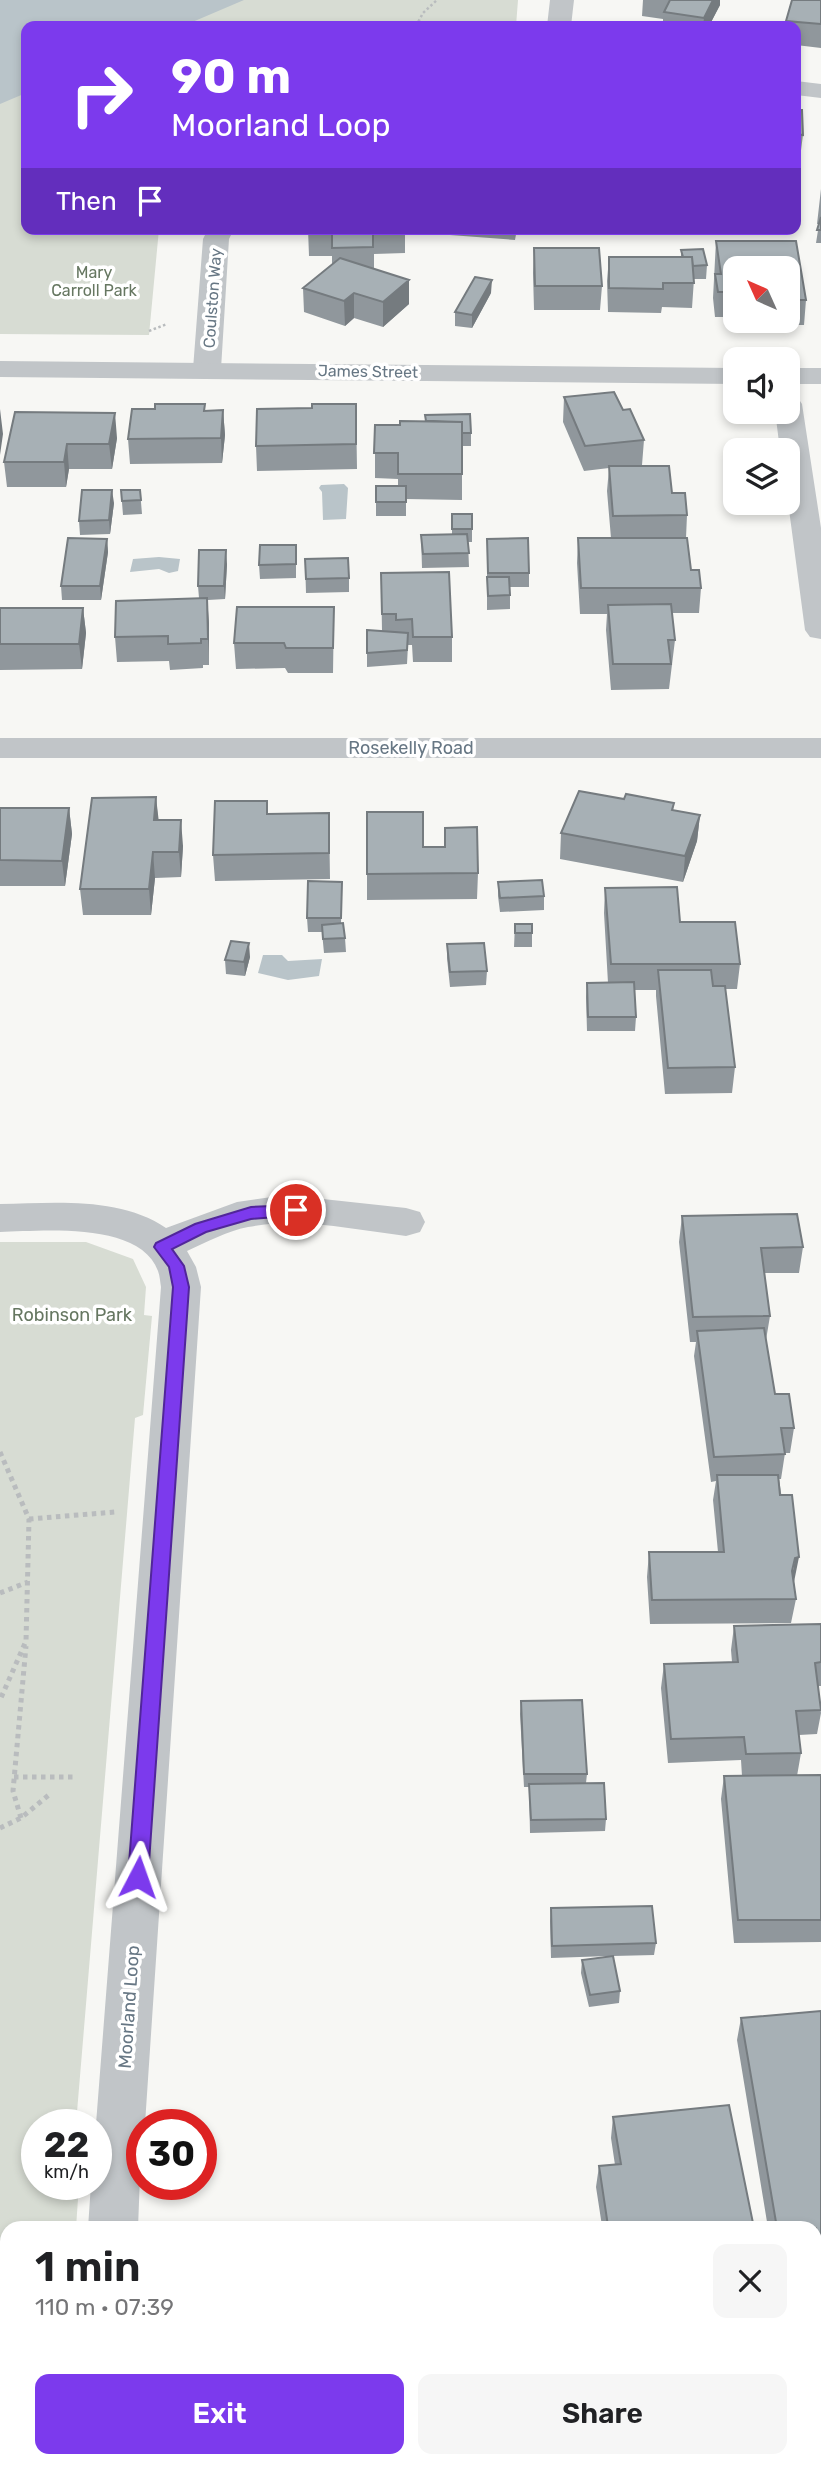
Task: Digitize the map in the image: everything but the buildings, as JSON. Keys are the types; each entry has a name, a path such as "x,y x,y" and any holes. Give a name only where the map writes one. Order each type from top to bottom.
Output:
{"street":[{"path":"560,21 562,0"},
{"path":"801,89 821,91"},
{"name":"Coulston Way","path":"207,369 218,235"},
{"name":"James Street","path":"0,369 723,376"},
{"path":"800,376 821,376"},
{"path":"791,424 821,630"},
{"name":"Rosekelly Road","path":"0,748 821,748"},
{"path":"162,1247 201,1228 251,1213 296,1210 406,1222"},
{"name":"Moorland Loop","path":"0,1218 92,1218 131,1226 162,1247 176,1266 181,1287 114,2221"}],"path":[{"path":"419,21 437,0"},
{"path":"0,1452 29,1519 26,1641 13,1791 21,1818"},
{"path":"29,1519 119,1512"},
{"path":"0,1593 28,1582"},
{"path":"0,1700 26,1641"},
{"path":"14,1777 77,1777"},
{"path":"0,1828 21,1818 50,1794"}],"green space":[{"name":"Mary Carroll Park","path":"0,0 518,0 516,21 21,21 21,235 158,235 149,335 0,334"},
{"name":"Robinson Park","path":"0,1242 86,1242 133,1259 146,1287 144,1315 152,1316 143,1415 135,1418 77,2109 21,2109 21,2200 78,2200 76,2221 0,2221"}],"shaded area":[{"path":"0,0 244,0 195,21 21,21 21,95 0,104"},
{"path":"344,484 348,488 346,519 323,520 322,492 319,488 321,485"},
{"path":"133,559 180,559 178,571 169,573 159,569 130,572"},
{"path":"263,955 282,955 288,961 322,959 319,976 288,980 258,973"}],"route":[{"path":"138,1877 181,1287 176,1266 162,1247 201,1228 251,1213 296,1210"}]}
